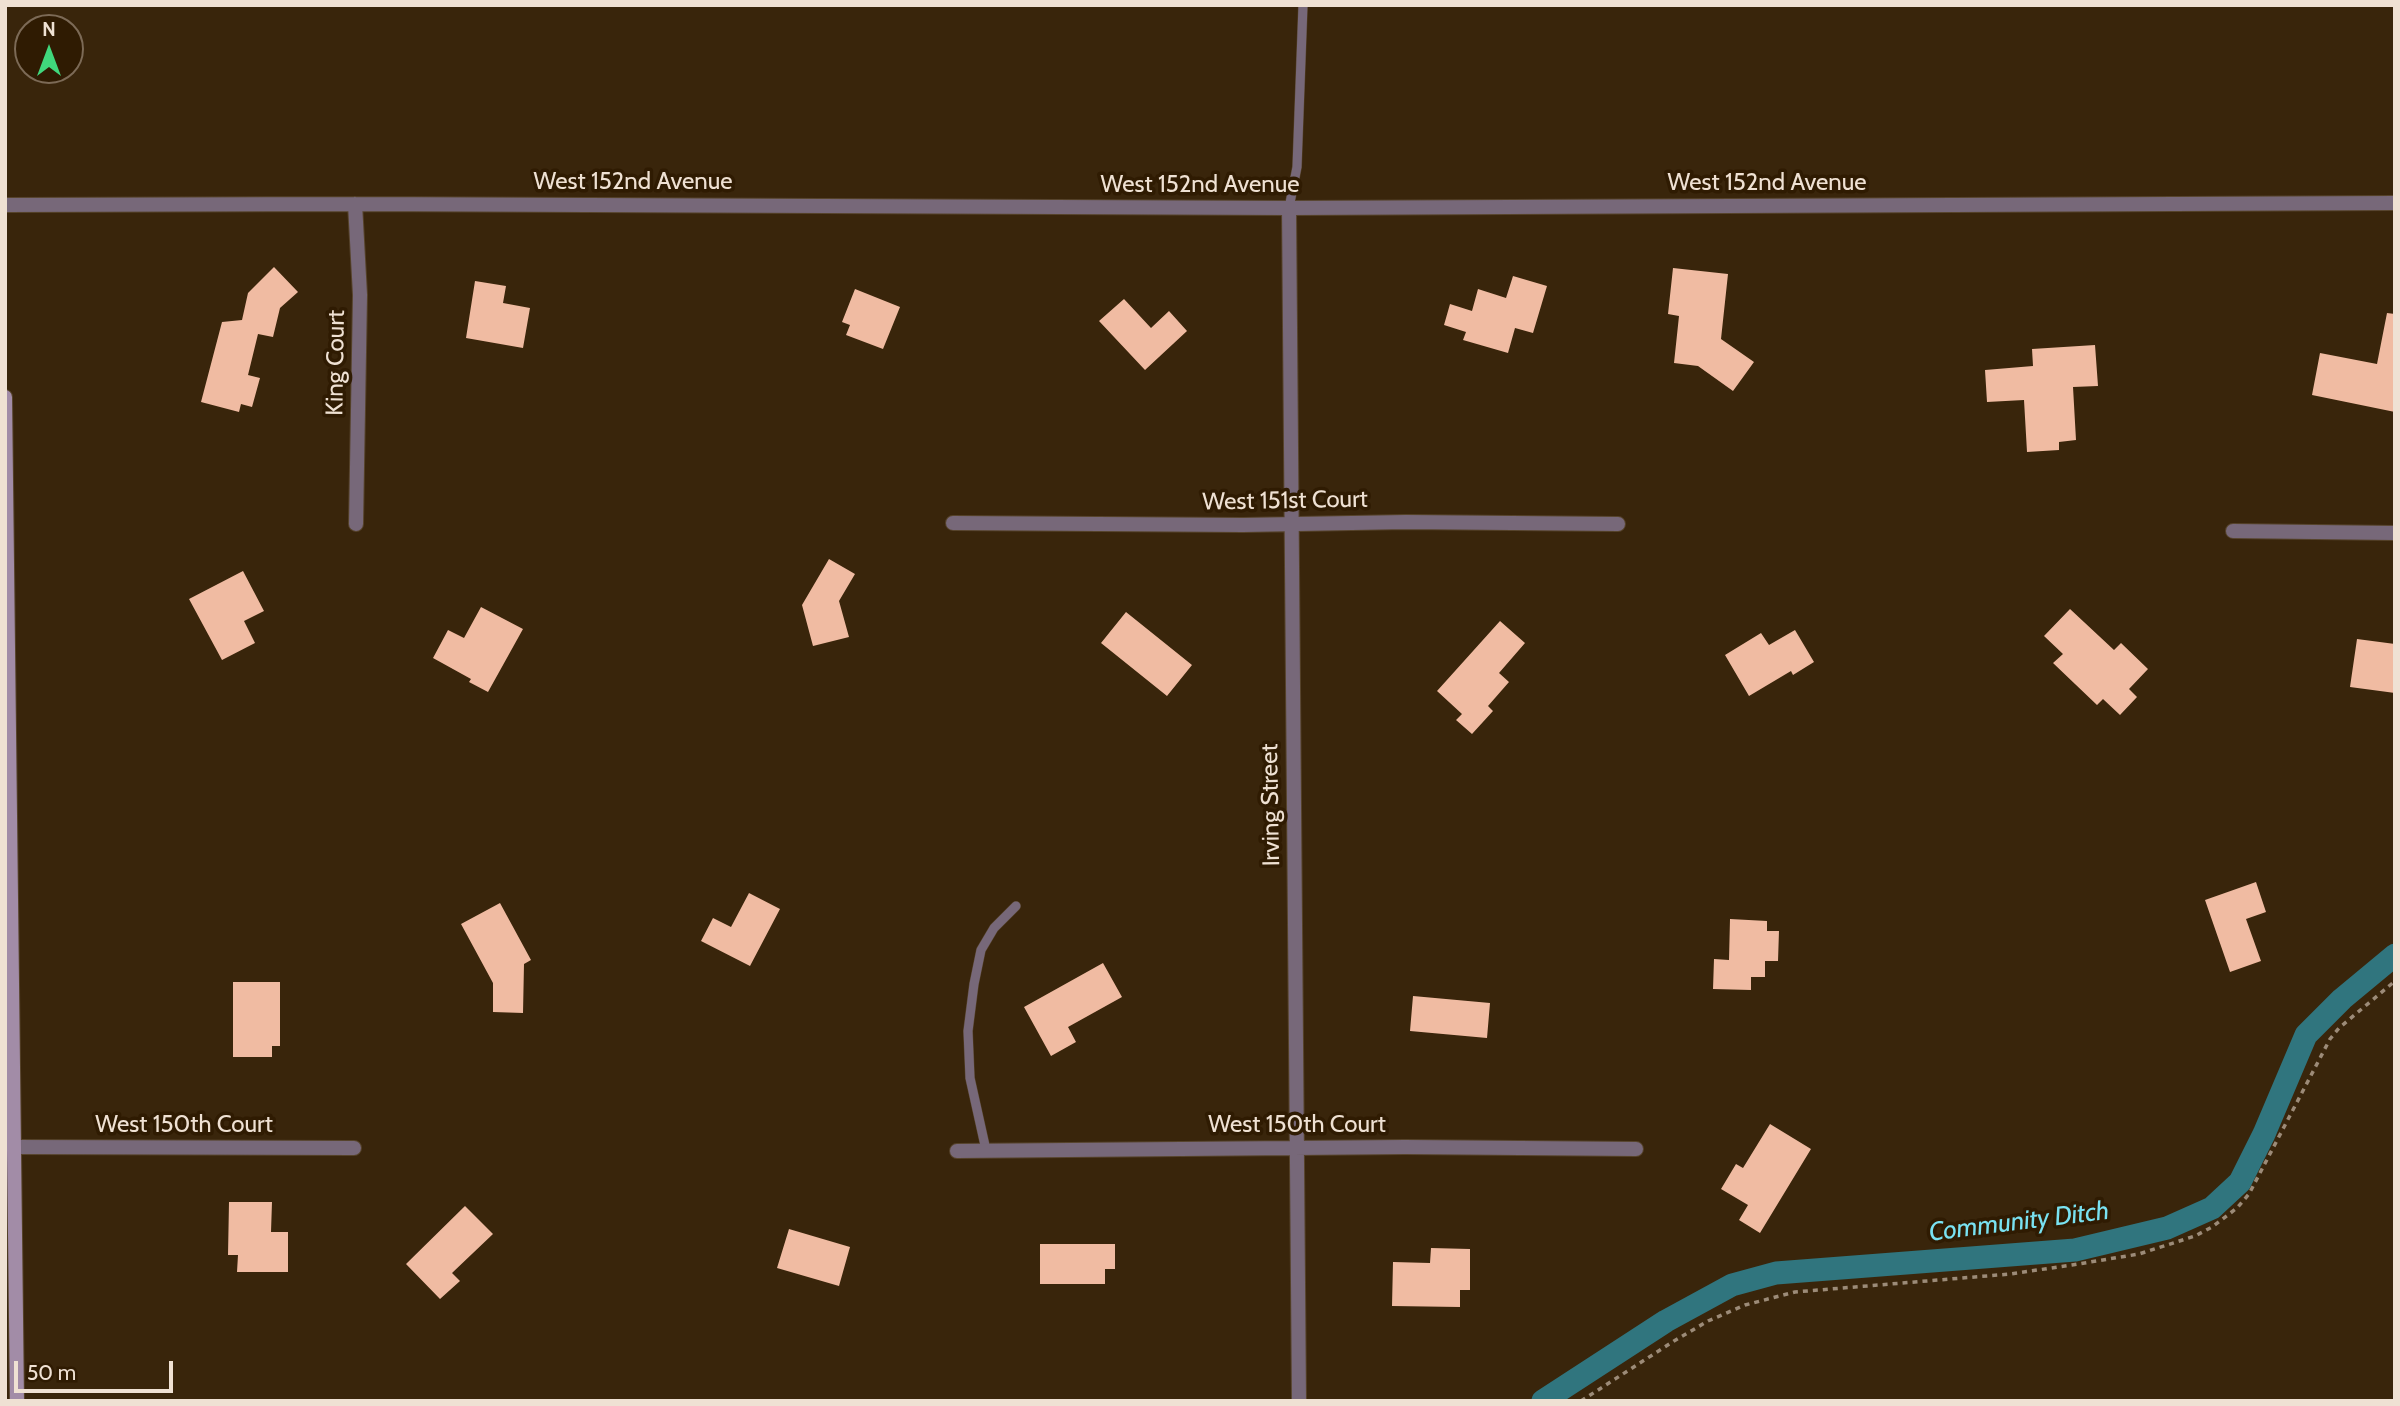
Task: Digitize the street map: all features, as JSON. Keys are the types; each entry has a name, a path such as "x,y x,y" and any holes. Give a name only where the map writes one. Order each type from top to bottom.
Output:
{"main road":[{"path":"5,397 17,1401"}],"street":[{"name":"West 152nd Avenue","path":"5,205 1289,208 2395,203"},
{"name":"King Court","path":"355,204 360,295 356,524"},
{"name":"Irving Street","path":"1289,208 1299,1401"},
{"name":"West 151st Court","path":"953,523 1618,524"},
{"path":"2233,531 2395,533"},
{"name":"West 150th Court","path":"14,1147 354,1148"},
{"name":"West 150th Court","path":"957,1151 1636,1149"}],"lane":[{"path":"1289,208 1297,167 1303,5"},
{"path":"986,1150 970,1078 969,1020 981,950 994,928 1016,906"}],"path":[{"path":"1581,1401 1674,1340 1745,1305 1795,1292 1913,1283 2072,1265 2139,1254 2195,1236 2237,1208 2249,1194 2330,1039 2339,1028 2395,981"}],"building":[{"path":"274,267 298,292 280,308 273,337 258,334 248,375 260,378 252,407 241,404 239,412 201,402 222,322 242,320 248,293"},
{"path":"1673,268 1728,274 1721,339 1754,362 1733,391 1698,366 1674,363 1679,316 1668,314"},
{"path":"1513,276 1547,286 1533,333 1515,328 1508,353 1463,340 1466,332 1444,325 1450,304 1472,311 1478,289 1506,298"},
{"path":"475,281 506,286 503,303 530,308 523,348 466,338"},
{"path":"855,289 900,307 883,349 846,335 850,325 842,322"},
{"path":"1124,299 1151,328 1169,311 1187,331 1145,370 1099,321"},
{"path":"2387,313 2395,314 2395,412 2312,395 2320,353 2377,364"},
{"path":"2095,345 2098,386 2073,387 2076,440 2059,442 2059,450 2027,452 2024,400 1987,402 1985,370 2033,366 2032,349"},
{"path":"829,559 855,574 839,601 849,637 813,646 802,605"},
{"path":"243,571 264,611 244,621 255,643 222,660 189,599"},
{"path":"481,607 523,629 488,692 469,682 471,679 433,658 448,630 464,638"},
{"path":"2070,609 2114,650 2121,643 2148,669 2129,689 2137,697 2120,715 2103,699 2097,705 2053,663 2063,654 2044,636"},
{"path":"1126,612 1192,665 1167,696 1101,643"},
{"path":"1500,621 1525,643 1499,673 1509,682 1488,706 1493,711 1472,734 1456,720 1462,714 1437,691"},
{"path":"1795,630 1814,662 1793,675 1791,671 1749,696 1725,655 1761,633 1769,645"},
{"path":"2357,639 2395,644 2395,693 2350,687"},
{"path":"2256,882 2266,912 2246,919 2261,961 2230,972 2205,900"},
{"path":"749,893 780,909 750,966 701,941 713,918 731,927"},
{"path":"500,903 531,960 524,964 523,1013 493,1012 493,983 461,924"},
{"path":"1730,919 1767,921 1767,931 1779,931 1778,961 1765,961 1765,977 1751,977 1751,990 1713,989 1714,959 1729,960"},
{"path":"1103,963 1122,997 1068,1027 1076,1042 1051,1056 1024,1007"},
{"path":"233,982 280,982 280,1046 272,1046 272,1057 233,1057"},
{"path":"1413,996 1490,1003 1487,1038 1410,1031"},
{"path":"1770,1124 1811,1149 1760,1233 1739,1220 1748,1205 1721,1189 1736,1164 1743,1168"},
{"path":"229,1202 272,1202 271,1232 288,1232 288,1272 237,1272 238,1255 228,1255"},
{"path":"465,1206 493,1234 452,1273 460,1281 440,1299 406,1264"},
{"path":"789,1229 850,1247 839,1286 777,1268"},
{"path":"1040,1244 1115,1244 1115,1269 1105,1269 1105,1284 1040,1284"},
{"path":"1431,1248 1470,1249 1470,1290 1460,1290 1460,1307 1392,1306 1393,1262 1430,1263"}],"waterway":[{"name":"Community Ditch","path":"1543,1401 1666,1321 1732,1285 1776,1273 2075,1250 2167,1228 2212,1208 2240,1182 2264,1134 2306,1035 2342,999 2395,955"}]}
